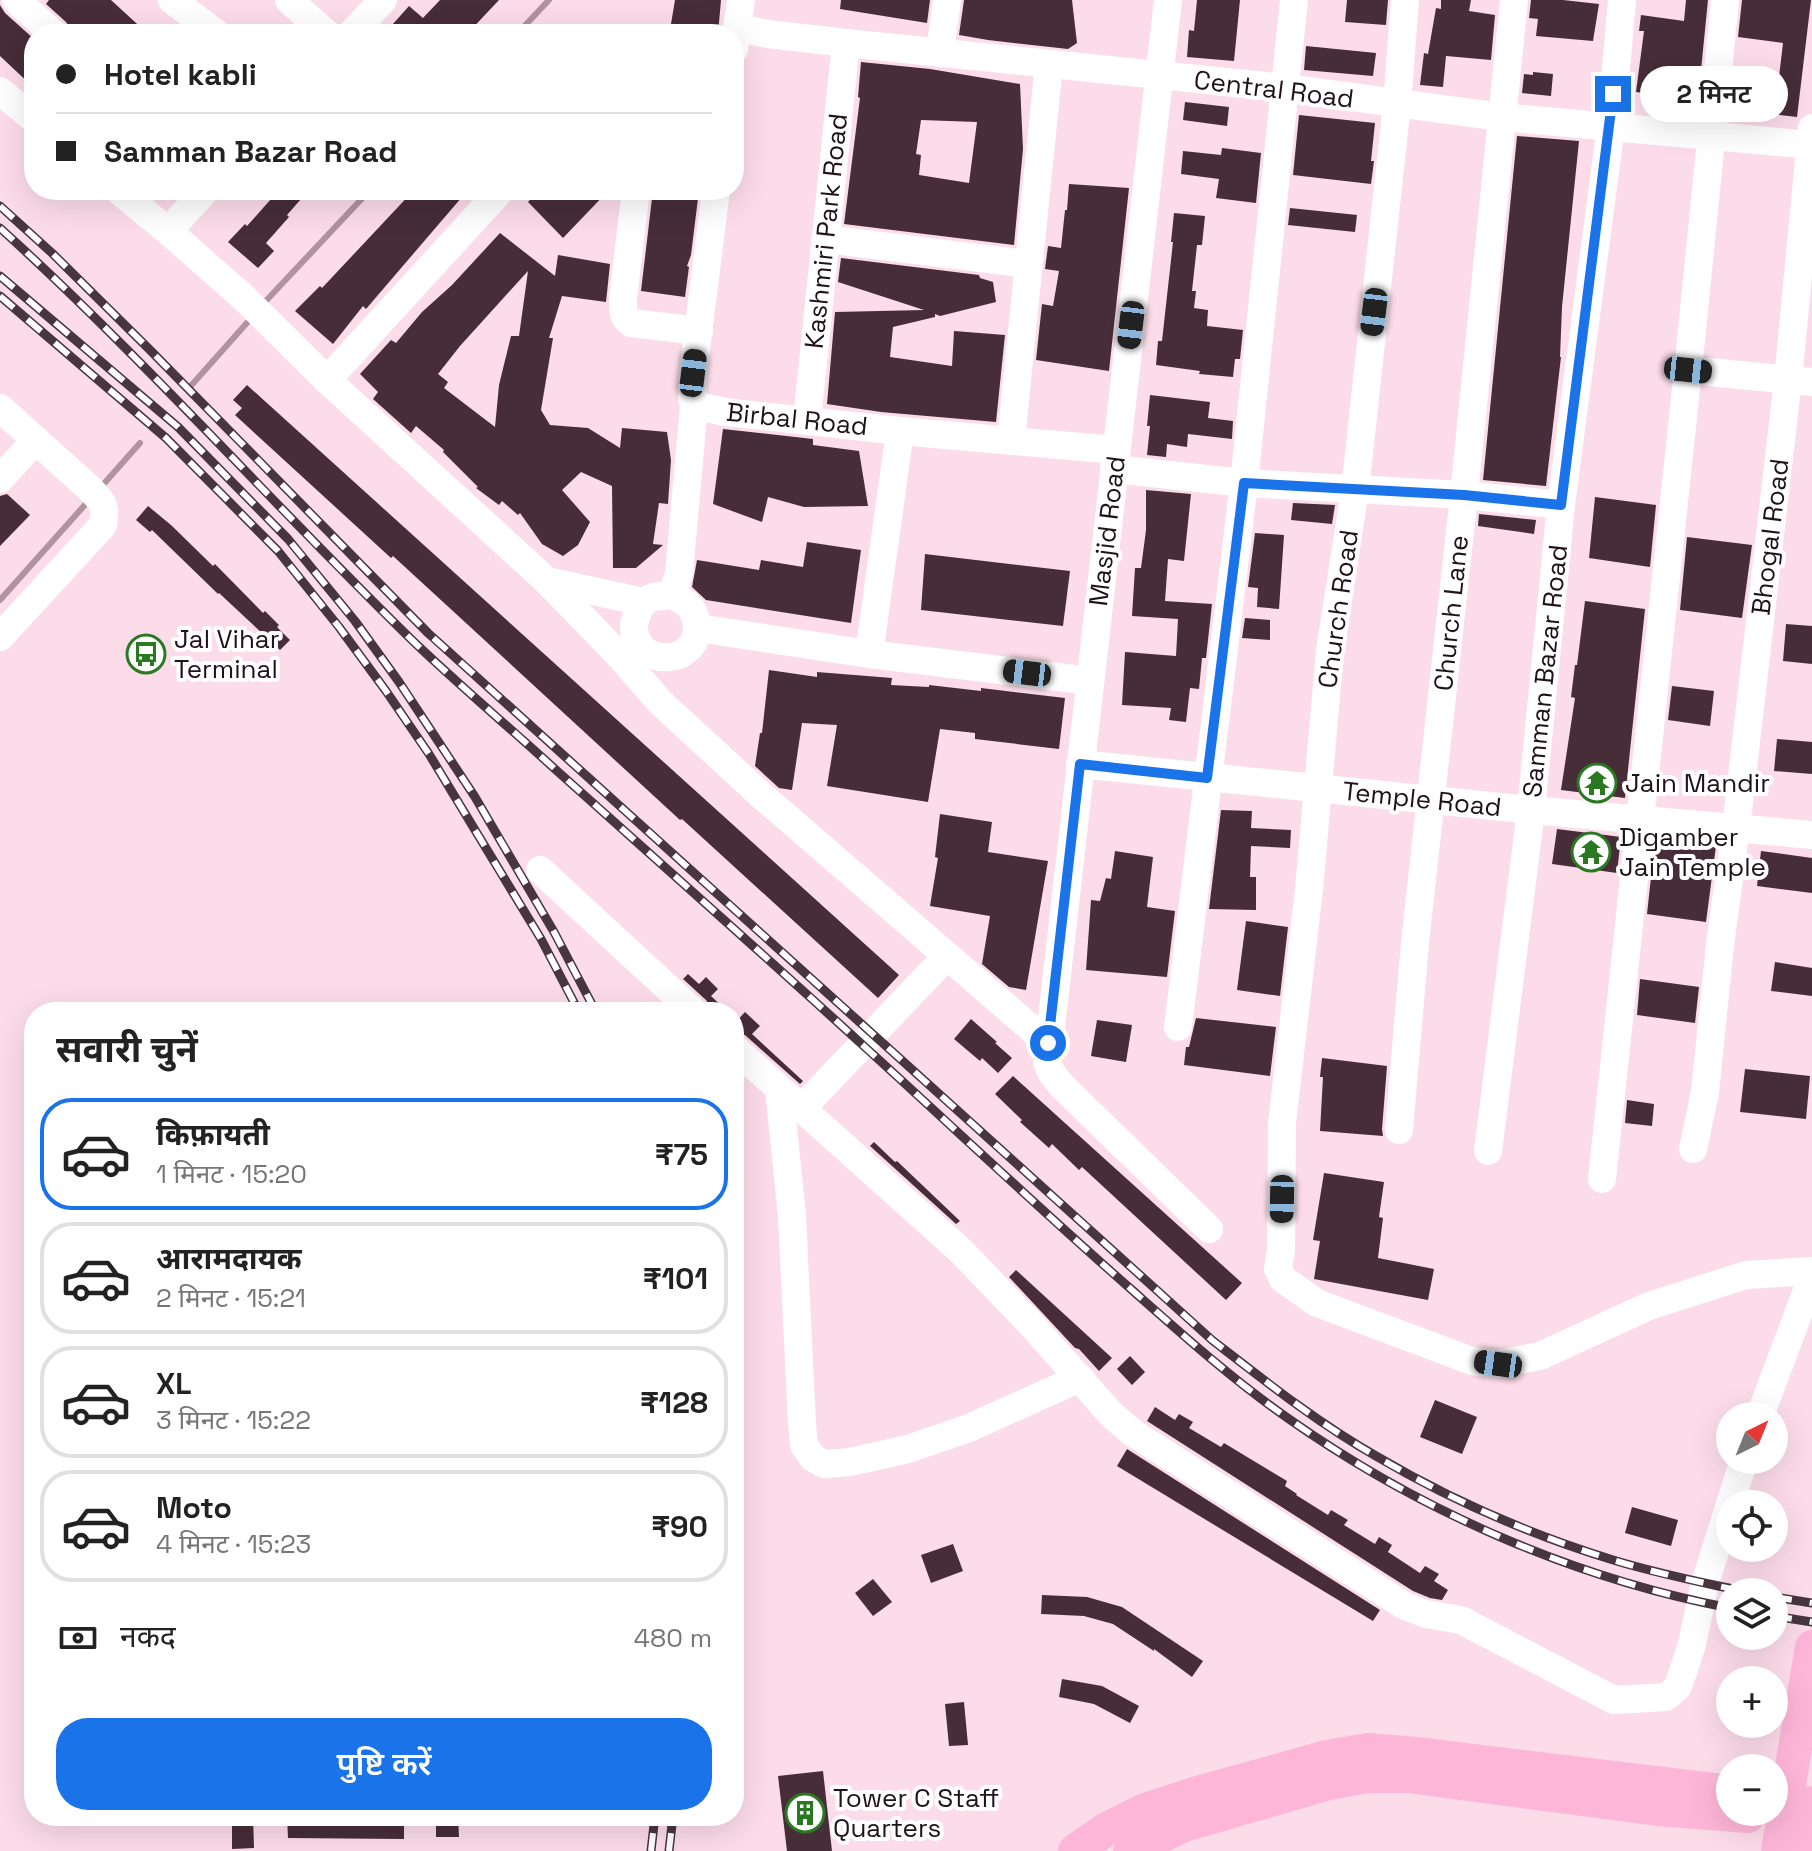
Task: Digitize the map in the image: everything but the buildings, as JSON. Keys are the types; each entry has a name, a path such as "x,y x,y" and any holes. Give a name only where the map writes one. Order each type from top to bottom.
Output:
{"main road":[{"path":"1778,1851 1812,1647"},
{"path":"1075,1851 1105,1830 1145,1810 1327,1757 1368,1750 1416,1754 1716,1800"},
{"path":"1130,1851 1184,1825 1329,1783 1367,1776 1408,1776 1658,1809 1716,1805"},
{"path":"1804,1851 1812,1803"}],"street":[{"path":"16,0 43,24"},
{"path":"172,0 204,24"},
{"path":"289,0 316,24"},
{"path":"360,24 383,0"},
{"path":"738,24 741,0"},
{"path":"940,52 947,0"},
{"name":"Masjid Road","path":"1047,1053 1168,0"},
{"path":"1178,1027 1244,483 1294,0"},
{"name":"Church Road","path":"1405,0 1397,104 1355,490 1330,651 1319,788 1282,1123 1281,1250 1278,1269 1283,1279 1317,1303 1472,1361 1498,1364 1540,1356 1649,1306 1746,1275 1812,1274"},
{"name":"Church Lane","path":"1399,1130 1415,943 1514,0"},
{"name":"Samman Bazar Road","path":"1488,1151 1531,810 1561,505 1611,126 1622,0"},
{"path":"1602,1179 1725,0"},
{"name":"Central Road","path":"744,38 768,34 1285,88 1501,117 1711,136 1811,139"},
{"name":"Kashmiri Park Road","path":"807,420 846,43"},
{"path":"1011,440 1049,64"},
{"path":"0,91 24,111"},
{"name":"Bhogal Road","path":"1693,1149 1705,1092 1720,945 1800,381 1811,139"},
{"path":"130,200 242,296 327,380 547,581 661,703 761,795 947,956 1047,1053 1051,1072 1061,1085 1209,1229"},
{"path":"168,231 197,200"},
{"path":"327,380 492,200"},
{"path":"635,200 623,314 631,323 699,331"},
{"name":"Birbal Road","path":"715,200 693,373 694,405 725,412 1011,440 1244,483 1464,495 1561,505"},
{"path":"825,239 1028,264"},
{"path":"1688,370 1800,381"},
{"path":"672,595 679,573 694,405"},
{"path":"0,408 95,494 105,512 103,525 0,637"},
{"path":"869,654 900,431"},
{"path":"0,479 36,440"},
{"path":"547,581 643,602 653,597 672,595 685,601 695,613 698,628 694,642 684,653 670,658 656,657 643,649 636,637 634,622 643,602"},
{"path":"698,628 869,654 1090,681"},
{"path":"661,703 670,658"},
{"name":"Temple Road","path":"1080,764 1812,835"},
{"path":"540,870 683,1002"},
{"path":"801,1109 947,956"},
{"path":"744,1057 961,1251 1112,1415 1133,1433 1405,1606 1426,1614 1461,1620 1614,1700 1666,1697 1677,1688 1692,1644 1716,1548"},
{"path":"779,1089 792,1216 802,1424 804,1445 813,1458 824,1464 850,1462 908,1449 969,1428 1080,1378"},
{"path":"1765,1402 1812,1274"}],"waterway":[{"path":"526,24 549,0"},
{"path":"263,304 361,200"},
{"path":"189,388 253,316"},
{"path":"101,487 140,443"},
{"path":"0,600 91,498"}],"railway":[{"path":"0,206 148,348 428,633 1212,1340 1333,1430 1461,1501 1520,1527 1610,1559 1716,1585"},
{"path":"0,228 106,329 431,658 1098,1260 1228,1373 1339,1452 1445,1511 1500,1537 1613,1579 1716,1605"},
{"path":"0,276 178,427 288,539 355,621 475,797 554,932 591,1002"},
{"path":"0,296 166,438 278,551 339,627 429,754 541,939 574,1002"},
{"path":"1788,1599 1812,1603"},
{"path":"1788,1618 1812,1622"},
{"path":"651,1851 654,1826"},
{"path":"669,1851 672,1826"}],"place":[{"name":"Jal Vihar Terminal","path":"146,654"},
{"name":"Jain Mandir","path":"1597,783"},
{"name":"Digamber Jain Temple","path":"1591,852"},
{"name":"Tower C Staff Quarters","path":"805,1813"}],"route":[{"path":"1048,1043 1080,764 1207,778 1244,483 1464,495 1561,505 1613,94"}]}
